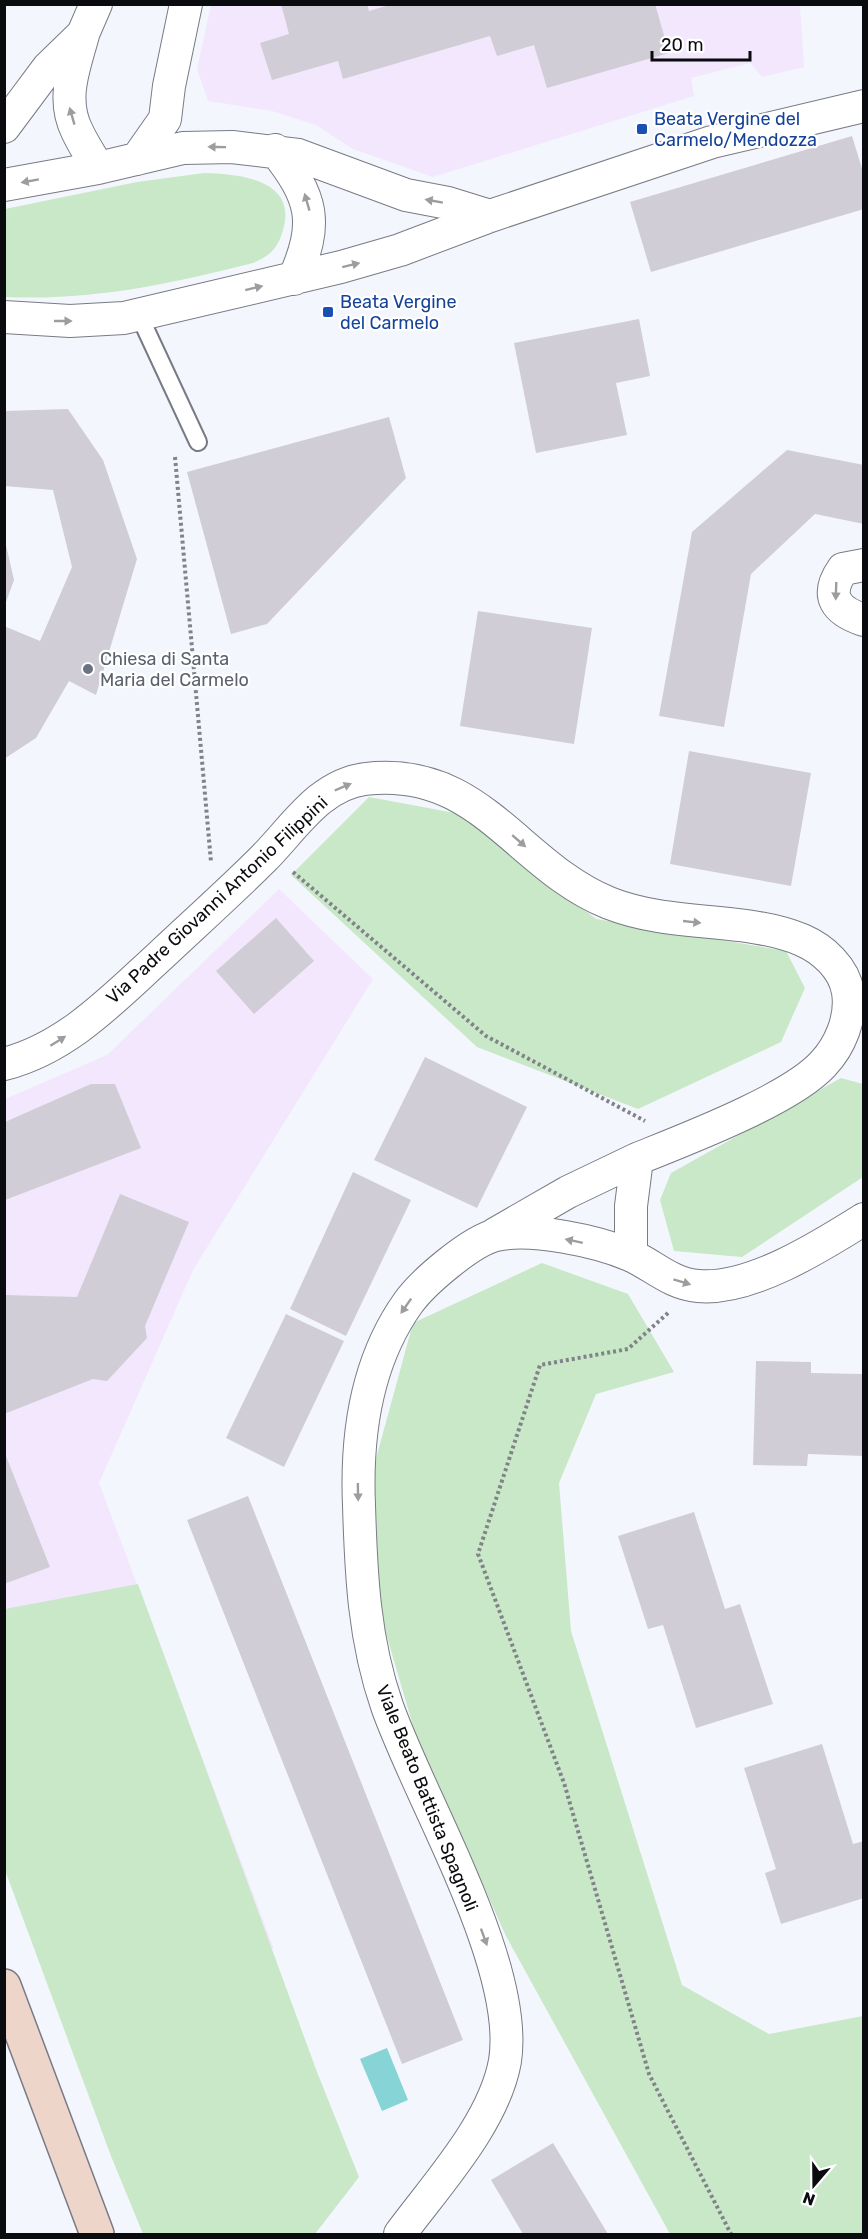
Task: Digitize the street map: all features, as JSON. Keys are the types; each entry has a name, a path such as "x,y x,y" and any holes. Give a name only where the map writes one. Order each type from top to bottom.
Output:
{"street":[{"path":"96,4 83,34 69,86 69,107 78,133 98,168"},
{"path":"137,159 165,119 169,86 186,4"},
{"path":"4,127 48,68 83,34"},
{"path":"4,317 70,321 139,315 294,279 400,250 490,216 712,142 864,106"},
{"path":"4,185 98,168 183,148 221,147 275,150 326,164 406,195 448,203 490,216"},
{"path":"275,150 297,179 310,211 307,244 294,279"},
{"path":"864,565 843,569 834,589 834,598 840,609 864,620"},
{"name":"Via Padre Giovanni Antonio Filippini","path":"4,1064 41,1051 78,1028 215,905 269,852 309,808 344,786 365,779 382,778 416,782 435,786 469,800 568,881 608,902 656,916 775,932 803,940 824,953 837,968 848,995 844,1026 830,1055 815,1073 800,1083 683,1141 637,1159"},
{"path":"631,1256 631,1206 637,1159"},
{"name":"Viale Beato Battista Spagnoli","path":"400,2235 484,2116 502,2072 506,2040 503,2008 484,1937 394,1724 372,1654 362,1580 358,1491 360,1437 376,1364 398,1317 415,1294 437,1272 493,1235 568,1192 637,1159"},
{"path":"493,1235 548,1236 631,1256 668,1278 698,1286 722,1286 769,1270 864,1220"},
{"path":"4,1986 97,2235"}],"lane":[{"path":"139,315 198,441"}],"path":[{"path":"175,457 215,905"},
{"path":"269,852 486,1036 683,1141"},
{"path":"698,1286 628,1349 540,1365 478,1554 564,1783 649,2074 731,2235"}],"shaded area":[{"path":"211,5 800,5 804,67 762,77 750,63 691,78 694,96 433,177 353,149 316,125 272,111 208,101 197,69"},
{"path":"279,889 373,979 193,1270 99,1483 274,1949 5,1870 5,1099 107,1055"}],"green space":[{"path":"204,173 248,178 274,190 282,200 285,213 279,242 269,254 253,263 191,278 100,294 37,298 5,297 5,209 137,182"},
{"path":"369,797 460,814 596,919 786,951 805,988 781,1042 638,1109 477,1047 291,875"},
{"path":"841,1078 863,1084 863,1177 742,1257 674,1251 660,1200 671,1173"},
{"path":"542,1263 628,1294 674,1372 596,1394 559,1483 571,1631 682,1985 769,2034 863,2016 863,2234 670,2234 506,1936 416,1736 380,1613 374,1466 413,1323"},
{"path":"138,1584 317,2072 359,2177 315,2234 143,2234 111,2156 5,1870 5,1609"}],"water":[{"path":"387,2048 408,2100 382,2111 360,2059"}],"building":[{"path":"281,4 367,4 369,11 393,4 655,4 669,53 547,88 534,45 497,56 490,36 343,79 338,61 272,80 260,43 289,34"},
{"path":"852,136 864,175 864,209 651,272 630,202"},
{"path":"639,319 650,376 616,383 627,435 536,453 514,343"},
{"path":"68,409 103,460 137,559 96,695 69,681 36,738 4,759 4,626 40,641 72,567 53,490 4,486 4,411"},
{"path":"389,417 406,478 267,624 231,634 187,472"},
{"path":"787,450 864,465 864,524 815,514 751,574 724,727 659,716 692,532"},
{"path":"4,536 14,580 5,605 4,605"},
{"path":"478,611 592,628 574,744 460,726"},
{"path":"689,751 811,773 791,886 670,864"},
{"path":"276,918 314,961 254,1014 216,971"},
{"path":"425,1057 527,1107 477,1208 374,1160"},
{"path":"91,1084 115,1084 141,1148 5,1200 5,1122"},
{"path":"353,1172 411,1200 346,1336 290,1309"},
{"path":"120,1194 189,1222 145,1326 147,1338 107,1381 93,1379 4,1414 4,1295 77,1297"},
{"path":"286,1314 344,1341 284,1467 226,1438"},
{"path":"756,1361 811,1362 811,1373 864,1374 864,1456 808,1454 807,1466 753,1465"},
{"path":"4,1451 50,1567 4,1584"},
{"path":"248,1496 463,2040 402,2064 187,1520"},
{"path":"694,1512 725,1609 740,1604 773,1704 696,1728 663,1625 648,1629 618,1536"},
{"path":"822,1744 853,1844 864,1841 864,1898 781,1924 765,1873 776,1869 744,1768"},
{"path":"553,2143 608,2234 523,2234 491,2180"}],"place":[{"name":"Beata Vergine del Carmelo/Mendozza","path":"642,129"},
{"name":"Beata Vergine del Carmelo","path":"328,312"},
{"name":"Chiesa di Santa Maria del Carmelo","path":"88,669"}]}
